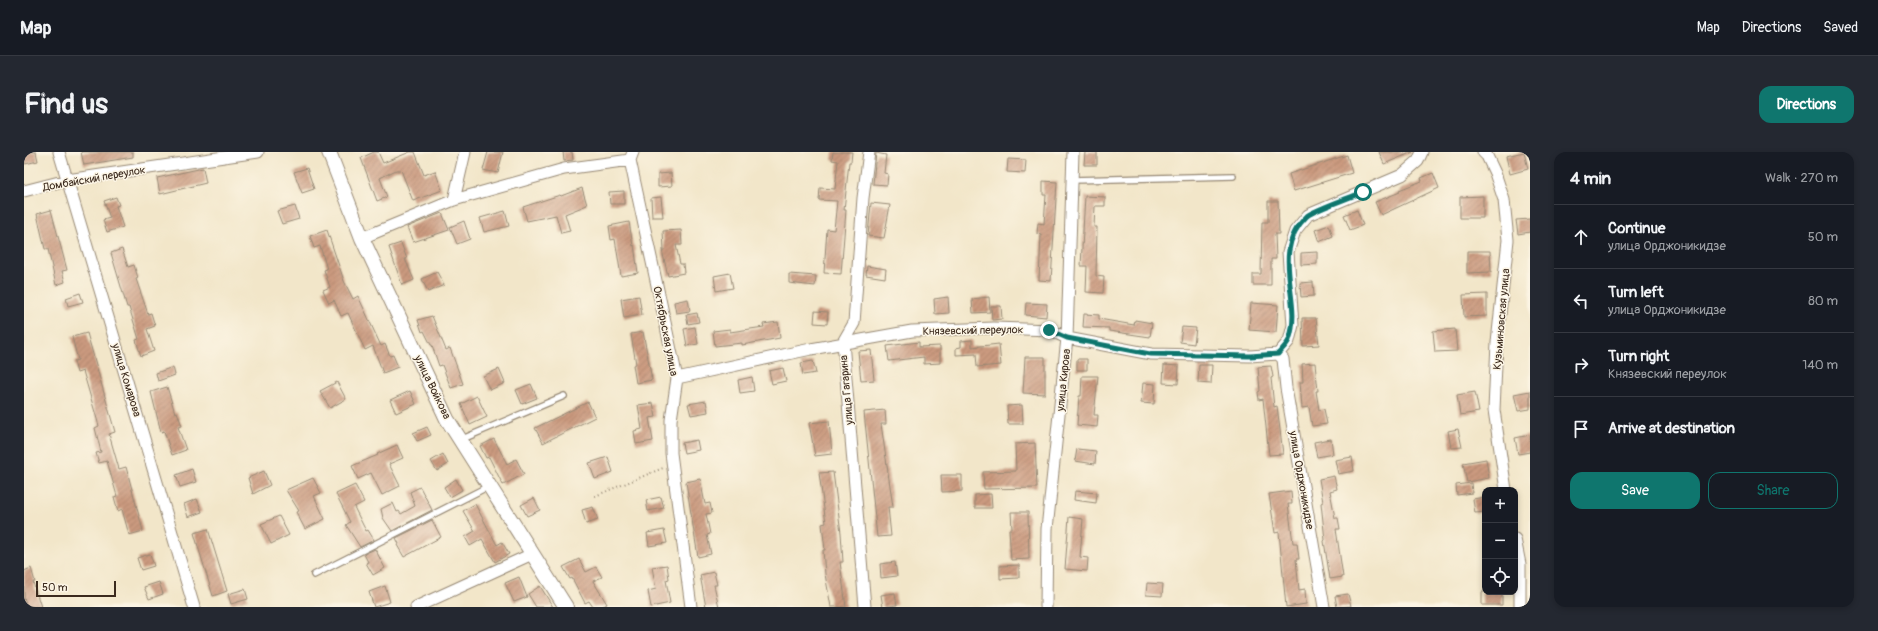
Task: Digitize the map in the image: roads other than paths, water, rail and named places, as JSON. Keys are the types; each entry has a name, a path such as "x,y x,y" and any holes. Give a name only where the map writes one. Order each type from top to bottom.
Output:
{"street":[{"name":"улица Комарова","path":"59,152 194,607"},
{"name":"Домбайский переулок","path":"24,191 67,180 258,152"},
{"name":"улица Войкова","path":"329,152 362,238 447,419 566,607"},
{"path":"454,200 465,152"},
{"name":"улица Гагарина","path":"865,607 843,342 854,323 862,198 869,152"},
{"name":"улица Кирова","path":"1046,607 1047,529 1067,338 1073,152"},
{"path":"1278,354 1289,341 1293,325 1288,252 1295,231 1308,215 1402,175 1418,161 1422,152"},
{"name":"Кузьминовская улица","path":"1483,152 1487,156 1504,200 1508,240 1497,342 1494,410 1506,487"},
{"path":"362,238 454,200 564,169 631,156"},
{"name":"Октябрьская улица","path":"631,156 676,378 671,420 672,465 691,607"},
{"name":"Князевский переулок","path":"676,378 843,342 912,331 994,328 1049,330 1067,338 1150,354 1250,356 1278,354"},
{"name":"улица Орджоникидзе","path":"1278,354 1283,359 1287,396 1324,607"},
{"path":"416,607 532,554"},
{"path":"1518,554 1520,564 1520,607"}],"lane":[{"path":"1072,180 1233,176"},
{"path":"460,440 564,396"},
{"path":"314,575 489,486"}]}
